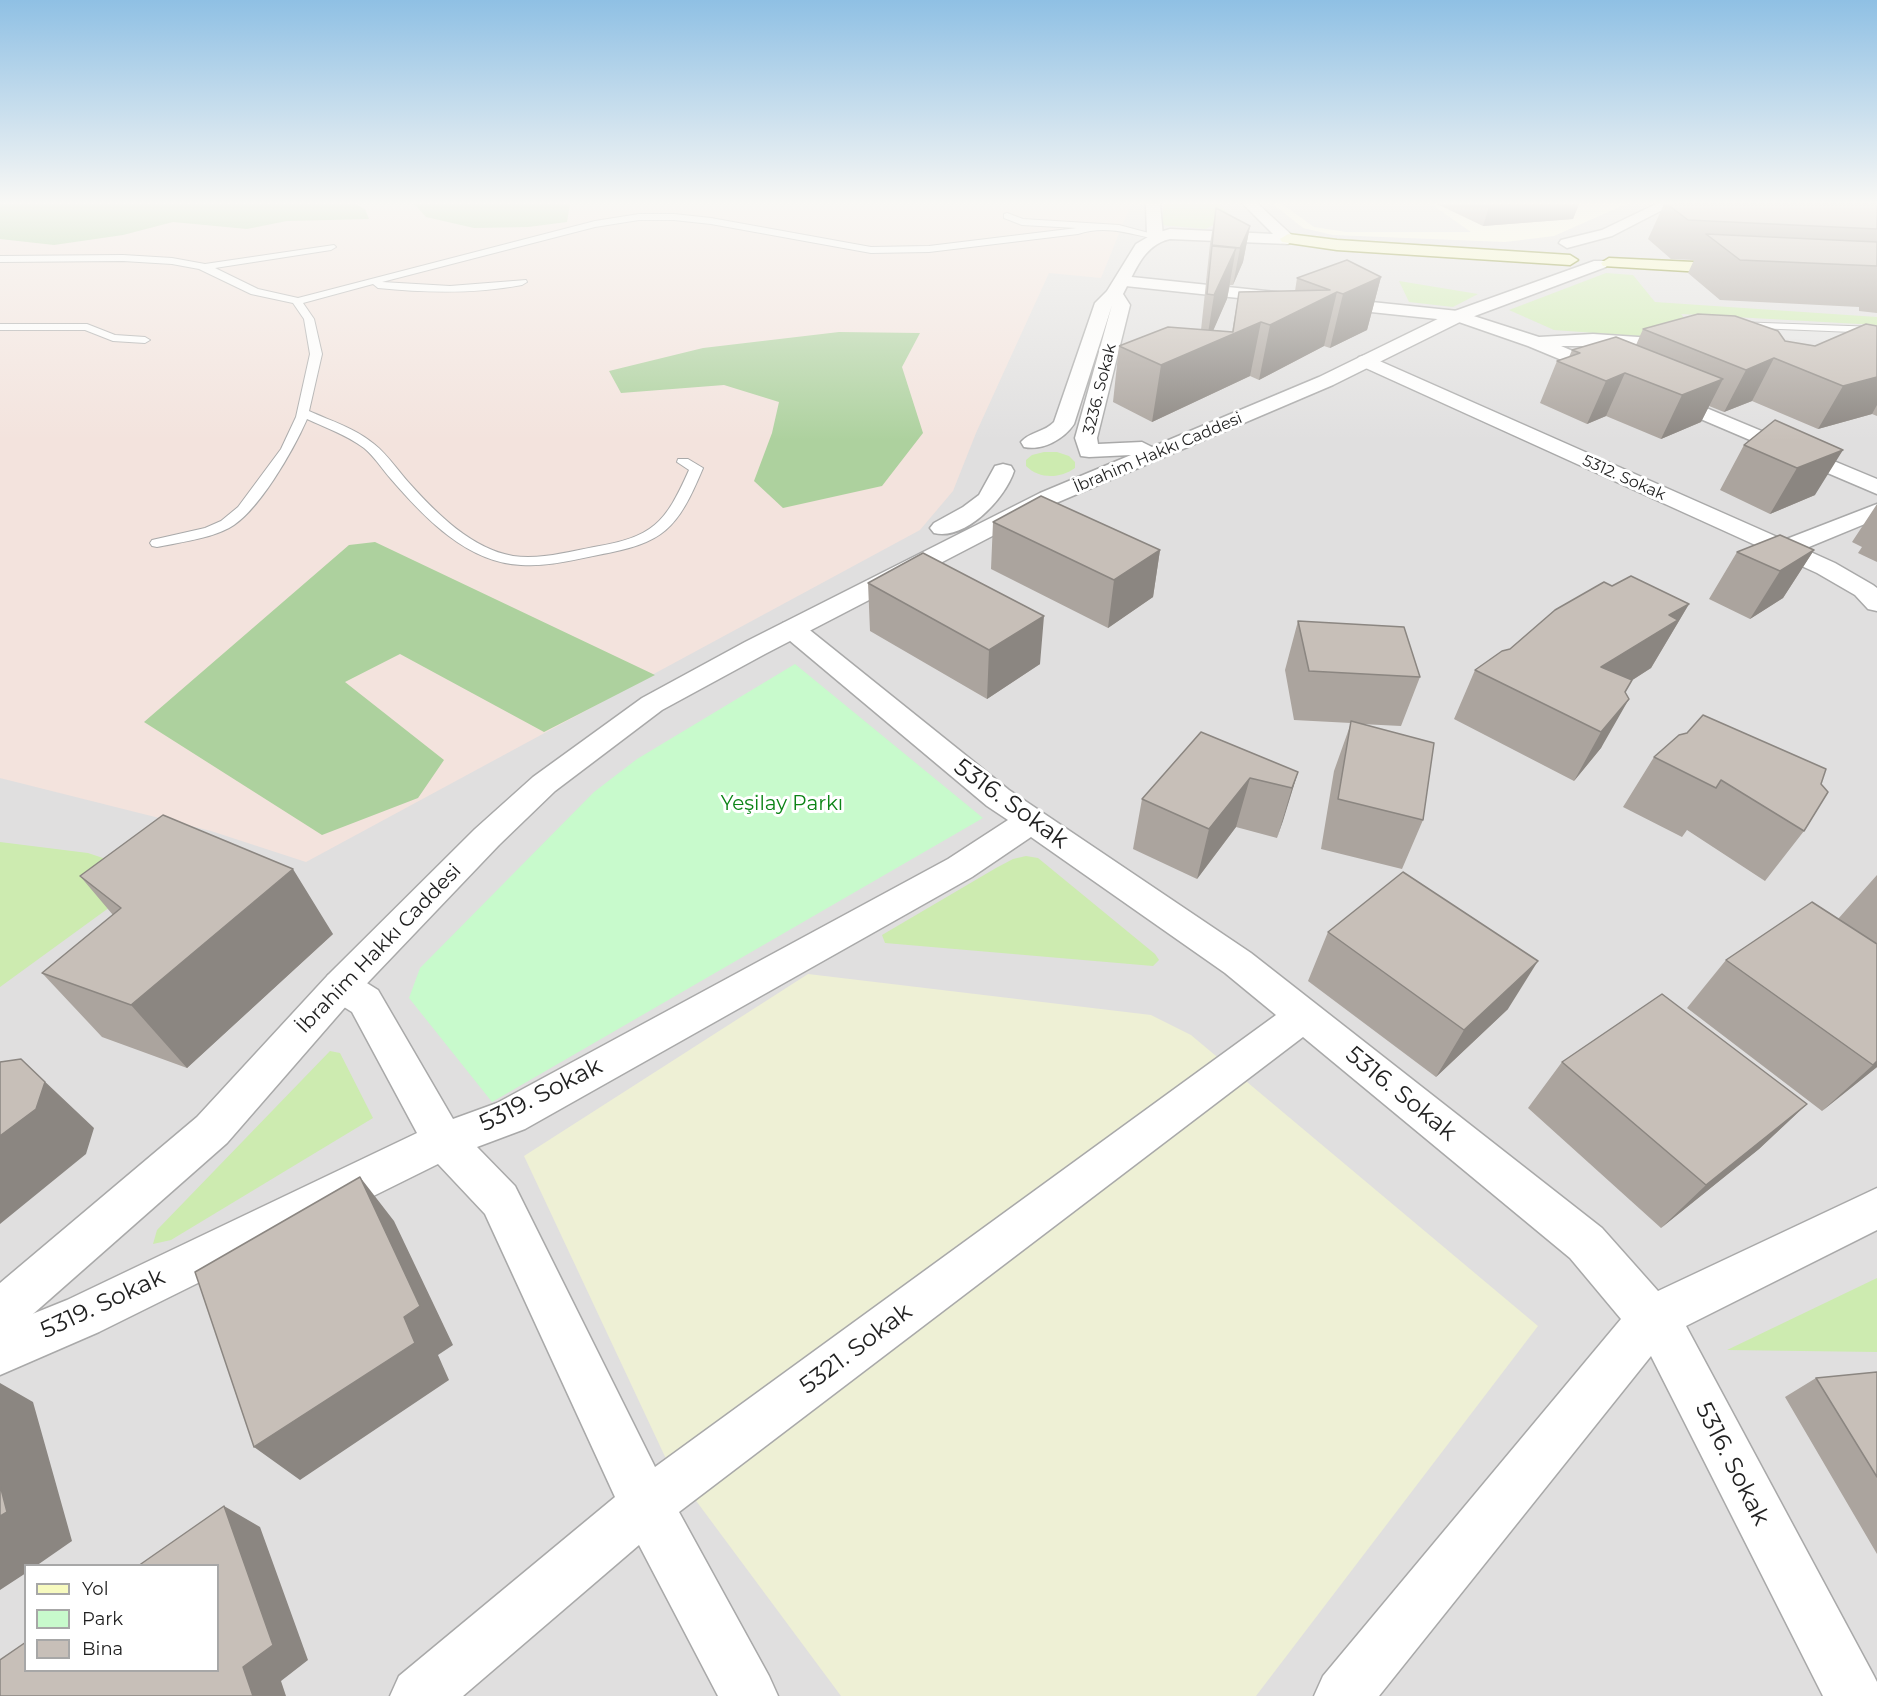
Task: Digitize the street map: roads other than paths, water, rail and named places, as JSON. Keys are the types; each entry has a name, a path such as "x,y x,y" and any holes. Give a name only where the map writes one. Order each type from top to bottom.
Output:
{"street":[{"name":"3236. Sokak","path":"1017,479 1000,464 1002,457 1008,451 1055,434 1064,424 1104,303 1121,283"},
{"path":"1529,290 1537,283"},
{"name":"İbrahim Hakkı Caddesi","path":"0,1313 212,1130 341,986 426,897 544,783 652,704 792,629 1048,498 1326,381 1458,316 1546,283"},
{"name":"3236. Sokak","path":"1089,480 1099,466 1096,458 1089,451 1086,438 1121,305 1118,288"},
{"path":"1118,288 1458,316 1535,342 1623,379"},
{"path":"1535,342 1593,340 1699,347"},
{"name":"5312. Sokak","path":"1366,362 1826,568 1864,590 1877,603"},
{"path":"1645,388 1877,487"},
{"path":"1032,442 1063,442 1089,451 1173,446"},
{"name":"İbrahim Hakkı Caddesi","path":"792,629 826,596 987,502 1000,483 1017,479"},
{"path":"1017,479 1064,487 1089,480"},
{"path":"1783,549 1877,511"},
{"name":"5316. Sokak","path":"792,629 998,798 1238,963 1586,1243 1665,1335 1854,1696"},
{"name":"5319. Sokak","path":"0,1351 83,1316 443,1141 522,1110 960,868 1032,820"},
{"path":"341,986 365,1001 443,1141 500,1200 646,1505 749,1696"},
{"name":"5321. Sokak","path":"419,1696 646,1505 1303,1016"},
{"path":"1346,1695 1651,1319 1877,1208"}],"lane":[{"path":"235,283 279,299 298,301 372,283"},
{"path":"369,284 456,291 516,283"},
{"path":"157,543 209,531 226,524 243,510 287,450 303,412 316,354 309,319 298,301"},
{"path":"1730,325 1877,330"},
{"path":"0,327 87,327 113,338 145,340"},
{"path":"303,412 375,450 394,475 454,532 491,555 515,560 571,556 614,548 647,538 665,523 686,492 696,468 683,462"}],"park label":[{"name":"Yeşilay Parkı","path":"782,804"}]}
